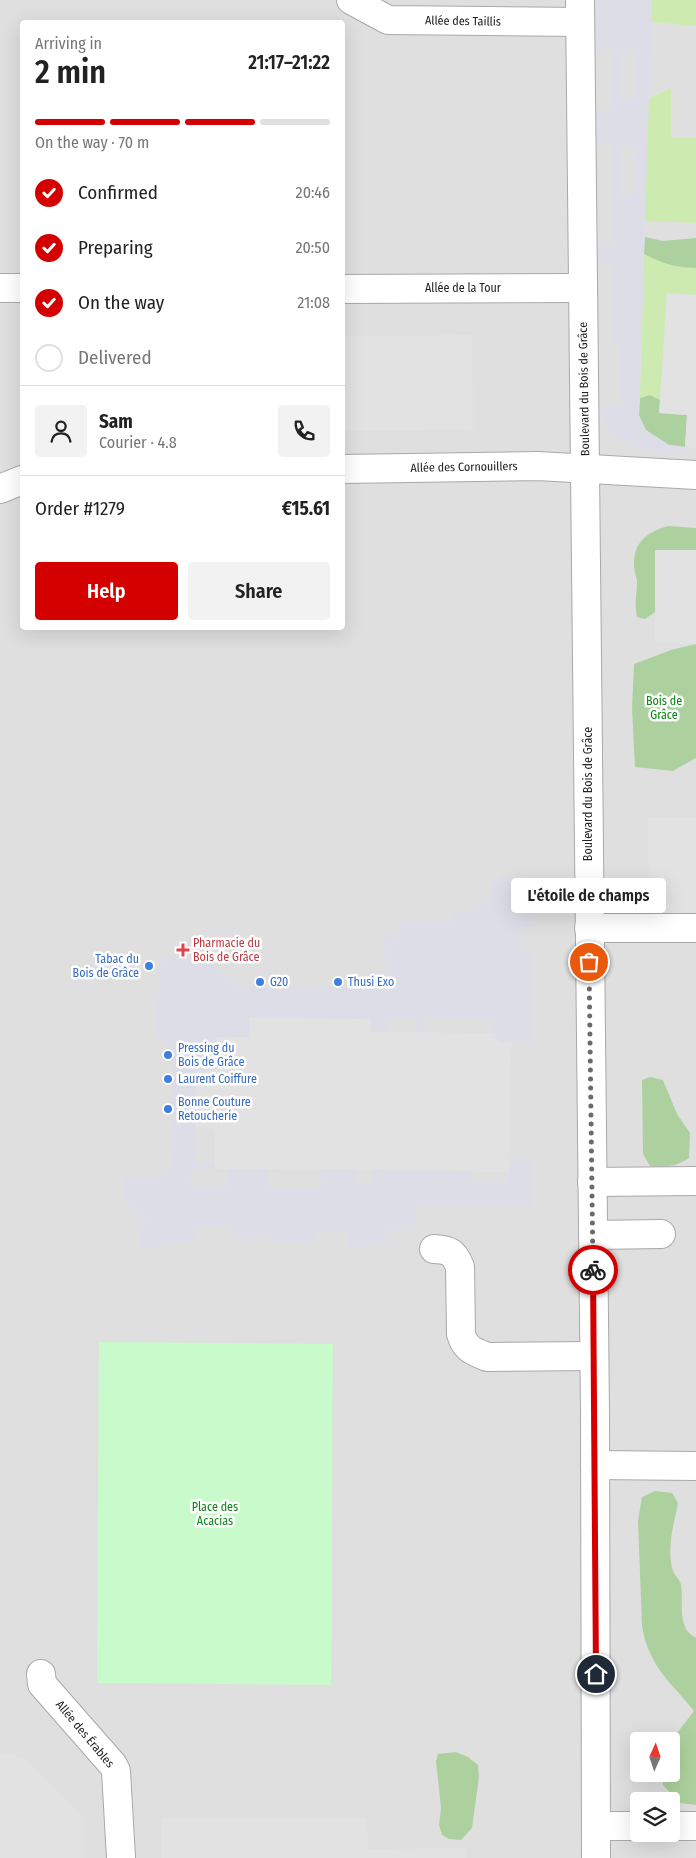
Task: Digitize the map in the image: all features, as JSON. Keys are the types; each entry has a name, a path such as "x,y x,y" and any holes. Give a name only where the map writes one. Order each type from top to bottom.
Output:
{"street":[{"name":"Allée des Taillis","path":"351,0 388,20 580,11"},
{"name":"Boulevard du Bois de Grâce","path":"580,11 593,1235 596,1858"},
{"path":"0,288 20,288"},
{"name":"Allée de la Tour","path":"345,289 583,288"},
{"name":"Allée des Cornouillers","path":"345,468 538,466 696,475"},
{"path":"0,489 20,481"},
{"path":"589,928 696,928"},
{"path":"592,1182 696,1181"},
{"path":"593,1235 661,1234"},
{"path":"434,1249 448,1250 456,1257 460,1267 461,1334 464,1344 473,1351 487,1357 594,1356"},
{"path":"595,1466 696,1466"},
{"name":"Allée des Érables","path":"41,1674 42,1684 113,1765 116,1771 122,1858"},
{"path":"596,1826 630,1826"},
{"path":"680,1826 696,1826"}],"shaded area":[{"path":"0,0 696,0 696,644 694,644 673,771 696,758 696,1711 678,1732 630,1732 630,1782 663,1782 669,1792 630,1792 630,1842 680,1842 680,1803 696,1805 696,1858 0,1858"},
{"path":"597,0 652,0 639,415 646,430 669,445 685,447 686,455 641,449 624,443 612,435 603,421 599,405 621,405 621,345 612,345 612,266 599,266 599,245 612,245 611,146 598,146 598,110 610,110 611,50 598,50","holes":["634,52 634,100 622,100 622,53","622,148 634,148 633,196 622,195"]},
{"path":"667,293 696,295 696,448 685,447 687,415 659,413"},
{"path":"472,335 473,430 345,431 345,336"},
{"path":"655,550 696,550 696,643 655,643"},
{"path":"648,817 696,817 696,912 649,913"},
{"path":"489,877 532,880 533,927 520,927 520,952 533,953 533,1043 504,1042 495,1039 492,1019 425,1019 425,1032 415,1032 415,1020 389,1020 389,1032 371,1032 371,1019 249,1018 249,1037 216,1037 216,1071 195,1071 195,1163 215,1163 215,1169 192,1171 191,1186 226,1187 227,1169 268,1170 267,1187 320,1187 321,1170 358,1170 358,1184 373,1184 373,1170 471,1171 472,1182 508,1182 510,1160 532,1160 532,1206 416,1206 416,1230 388,1231 382,1246 348,1247 348,1232 317,1232 317,1241 270,1242 270,1238 232,1239 232,1228 197,1228 197,1242 163,1243 163,1248 138,1249 138,1233 146,1223 123,1200 123,1178 158,1179 174,1163 173,1053 156,1033 161,956 212,955 211,960 227,975 230,975 240,988 356,987 367,977 367,971 385,971 384,936 400,937 400,922 452,922 452,913 474,910 490,894"},
{"path":"249,1018 371,1019 371,1032 493,1033 495,1039 513,1042 511,1055 510,1172 215,1169 215,1129 194,1128 195,1071 216,1037"},
{"path":"0,1754 9,1754 25,1759 85,1818 85,1858 0,1858"},
{"path":"161,1819 367,1819 368,1849 466,1848 466,1858 161,1858"}],"green space":[{"path":"652,0 696,0 696,26 651,22"},
{"path":"671,88 671,138 696,138 696,223 645,221 648,99"},
{"path":"645,237 663,241 696,238 696,268 669,264 644,254"},
{"path":"644,254 669,264 696,268 696,295 667,293 660,400 650,396 640,398"},
{"path":"650,395 660,400 659,413 687,415 685,447 669,445 645,430 639,415 640,398"},
{"path":"668,526 696,528 696,550 655,550 655,612 645,619 637,617 637,582 634,567 636,551 643,539 648,535"},
{"name":"Bois de Grâce","path":"696,644 696,758 673,771 635,767 632,708 634,664 671,650"},
{"path":"650,1077 663,1080 677,1114 690,1133 689,1158 675,1165 650,1166 643,1154 642,1080"},
{"name":"Place des Acacias","path":"99,1342 333,1344 331,1685 97,1683"},
{"path":"655,1491 672,1493 678,1503 670,1552 673,1570 681,1585 683,1621 690,1634 696,1638 696,1805 680,1803 680,1792 669,1792 663,1785 663,1782 680,1782 680,1732 678,1732 694,1711 655,1663 645,1640 642,1626 638,1521 642,1497"},
{"path":"456,1752 468,1757 478,1765 479,1777 472,1828 461,1840 449,1839 442,1835 439,1825 441,1808 436,1761 438,1754"}],"way so far":[{"path":"589,962 593,1270"}],"place":[{"name":"Pharmacie du Bois de Grâce","path":"183,950"},
{"name":"L'étoile de champs","path":"589,962"},
{"name":"Tabac du Bois de Grâce","path":"149,966"},
{"name":"G20","path":"260,982"},
{"name":"Thusi Exo","path":"338,982"},
{"name":"Pressing du Bois de Grâce","path":"168,1055"},
{"name":"Laurent Coiffure","path":"168,1079"},
{"name":"Bonne Couture Retoucherie","path":"168,1109"}],"route":[{"path":"593,1270 596,1674"}]}
